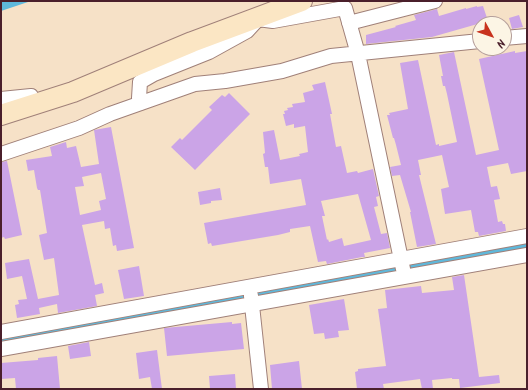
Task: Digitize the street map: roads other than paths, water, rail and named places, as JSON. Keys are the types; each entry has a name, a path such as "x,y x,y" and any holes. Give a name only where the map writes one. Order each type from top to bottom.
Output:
{"street":[{"path":"1,115 73,92 192,42 258,19 302,1"},
{"path":"349,23 435,1"},
{"path":"258,19 273,21 348,5 349,23 358,54 403,268"},
{"path":"141,103 140,82 154,74 209,52 247,31 258,19"},
{"path":"512,37 527,36"},
{"path":"1,154 79,128 110,114 195,84 225,81 282,71 331,56 472,42"},
{"path":"1,99 32,96 34,105"},
{"path":"403,268 527,236"},
{"path":"1,332 251,294 403,268 527,255"},
{"path":"1,349 251,294"},
{"path":"251,294 261,389"}],"water":[{"path":"1,1 31,1 1,11"}],"waterway":[{"path":"1,339 527,245"}]}
